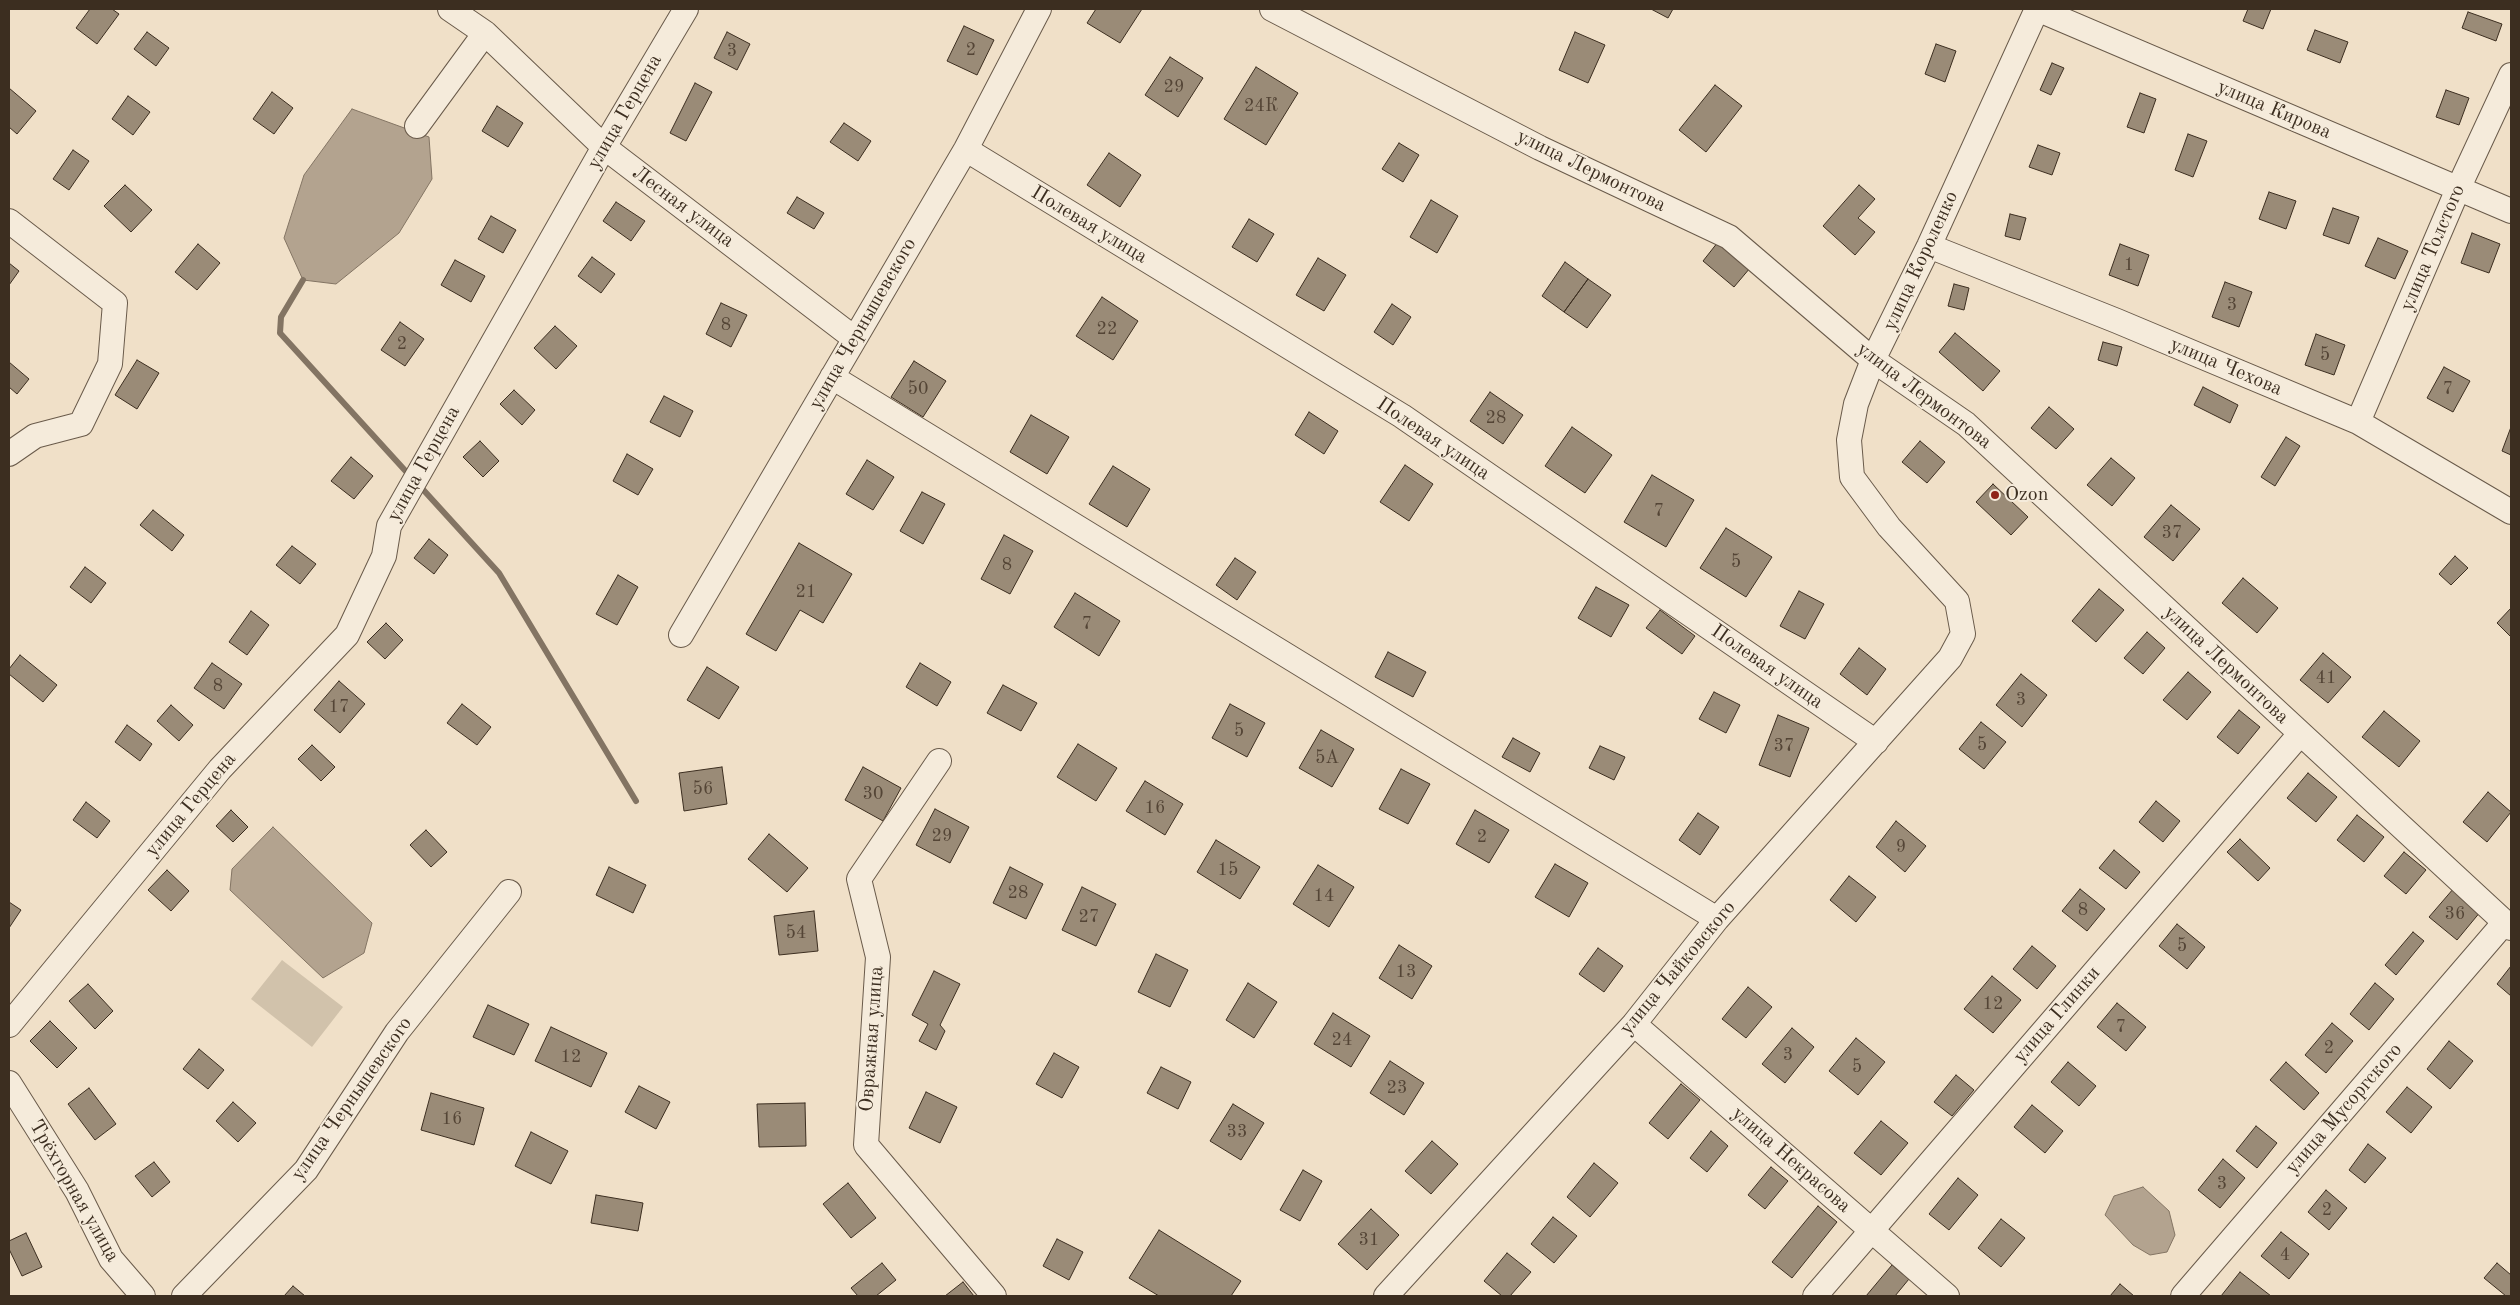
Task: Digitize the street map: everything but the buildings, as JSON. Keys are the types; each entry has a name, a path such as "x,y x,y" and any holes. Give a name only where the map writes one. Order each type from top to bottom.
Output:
{"street":[{"name":"Лесная улица","path":"450,9 485,33 604,146 854,338"},
{"name":"улица Герцена","path":"9,1025 220,769 347,635 384,556 389,526 604,146 686,9"},
{"name":"улица Чернышевского","path":"681,635 966,149 1039,9"},
{"name":"улица Лермонтова","path":"1272,9 1540,148 1729,237 1873,360 1966,424 2508,925"},
{"name":"улица Короленко","path":"1963,634 1957,601 1889,527 1852,477 1849,440 1856,404 1873,360 1929,246 2037,9"},
{"name":"улица Кирова","path":"2037,9 2511,211"},
{"path":"417,126 485,33"},
{"name":"улица Толстого","path":"2358,422 2458,189 2511,75"},
{"name":"Полевая улица","path":"976,155 1402,416 1876,742"},
{"path":"9,221 115,303 110,364 81,424 35,436 9,454"},
{"name":"улица Чехова","path":"1929,246 2117,321 2358,422 2511,512"},
{"path":"832,377 1717,919"},
{"name":"улица Чайковского","path":"1386,1296 1634,1024 1717,919 1950,658 1963,634"},
{"name":"улица Глинки","path":"1815,1296 2300,734"},
{"name":"Овражная улица","path":"938,761 860,879 878,957 866,1145 994,1296"},
{"name":"улица Чернышевского","path":"184,1296 306,1170 397,1032 509,892"},
{"name":"улица Мусоргского","path":"2183,1296 2508,925"},
{"name":"улица Некрасова","path":"1634,1024 1947,1296"},
{"name":"Трёхгорная улица","path":"9,1083 77,1191 111,1259 143,1296"}],"shaded area":[{"path":"352,109 429,137 432,179 399,233 336,284 303,280 284,238 304,175"},
{"path":"273,827 372,923 364,953 323,978 230,890 232,869"},
{"path":"282,960 343,1007 312,1047 251,999"},
{"path":"2143,1187 2169,1211 2175,1235 2167,1252 2150,1255 2133,1245 2105,1215 2114,1196"}],"waterway":[{"path":"303,280 281,317 280,333 411,477"},
{"path":"418,484 499,573 636,801"}],"place":[{"name":"Ozon","path":"1995,495"}]}
